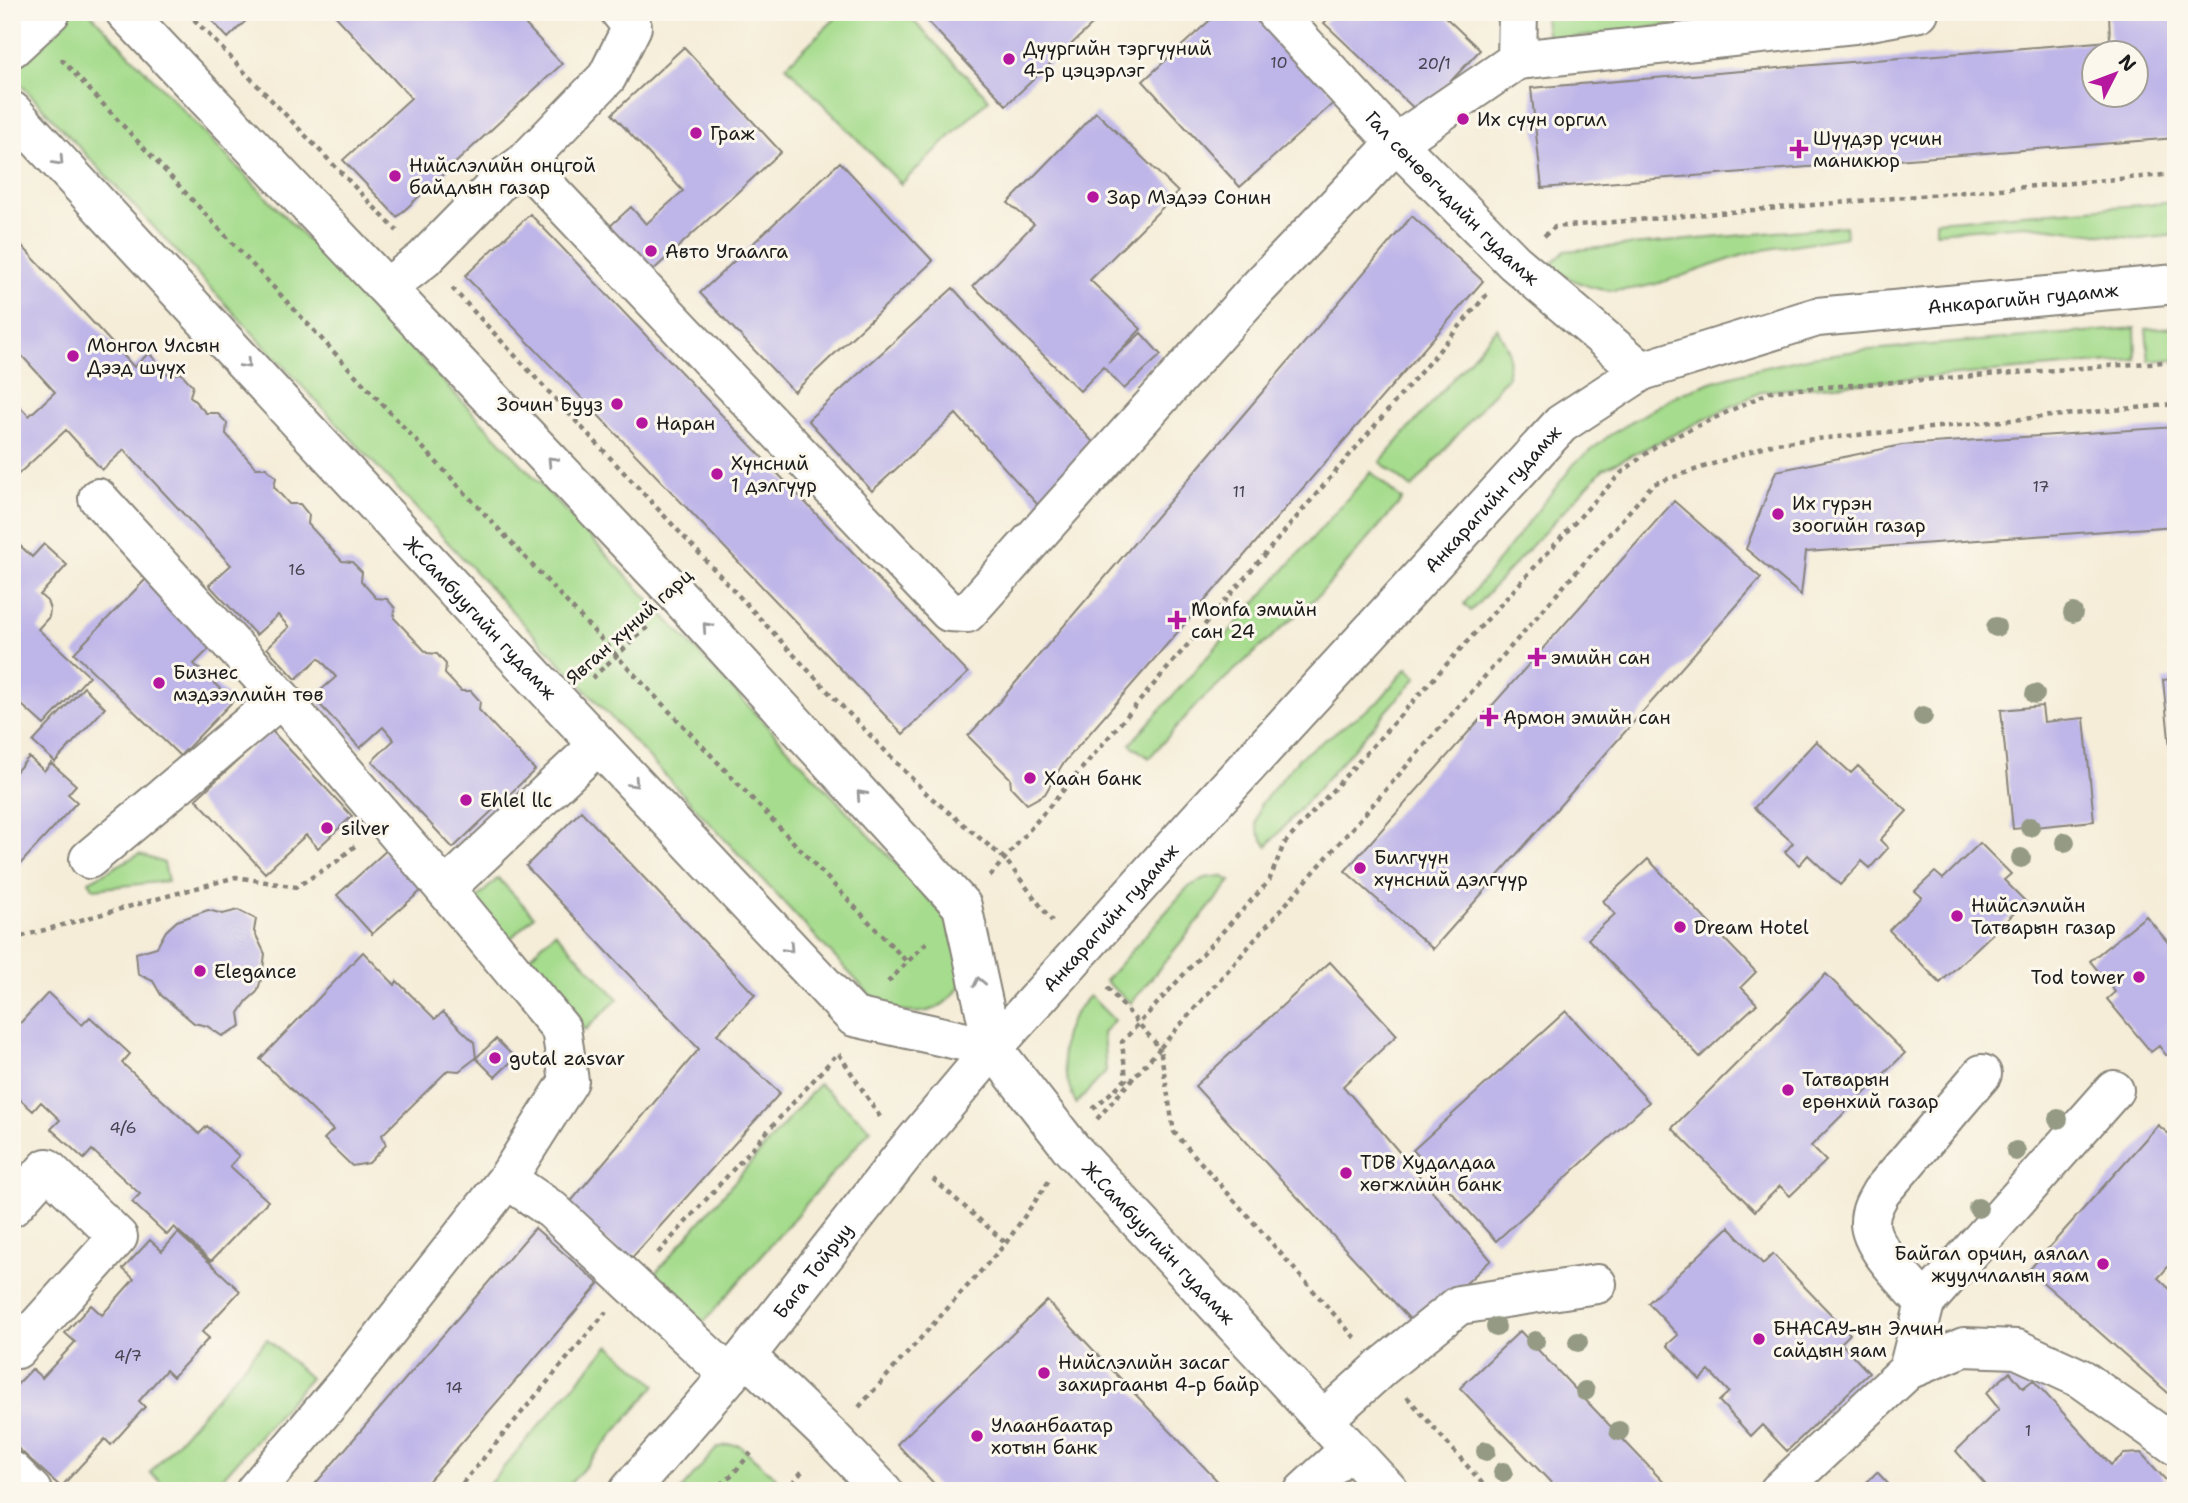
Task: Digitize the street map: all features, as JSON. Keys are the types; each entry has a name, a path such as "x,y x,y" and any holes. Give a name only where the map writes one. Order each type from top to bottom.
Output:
{"main road":[{"path":"125,12 681,599 962,906"},
{"path":"388,287 424,259 503,178 524,163 607,77 632,27 620,12"},
{"name":"Гал сөнөөгчдийн гудамж","path":"1275,12 1396,143 1514,262 1642,371"},
{"path":"1517,12 1517,60"},
{"path":"524,163 949,612 967,613 1256,290 1396,143 1517,60 1854,24 1919,12"},
{"name":"Ж.Самбуугийн гудамж","path":"12,111 853,1017"},
{"name":"Анкарагийн гудамж","path":"993,1048 1561,424 1642,371 1817,317 2176,284"},
{"path":"99,498 386,818 561,1029 569,1081 507,1179 347,1382 254,1491"},
{"path":"89,859 281,698"},
{"path":"445,888 598,745"},
{"name":"Ж.Самбуугийн гудамж","path":"962,906 993,1048 1071,1148 1389,1491"},
{"path":"853,1017 993,1048"},
{"name":"Бага Тойруу","path":"629,1491 737,1365 904,1154 993,1048"},
{"path":"1925,1303 1873,1239 1870,1223 1872,1207 1881,1192 1982,1074"},
{"path":"1908,1370 1925,1303 2114,1090"},
{"path":"12,1207 47,1168 118,1237 17,1349"},
{"path":"507,1179 552,1210 737,1365 831,1437 883,1491"},
{"path":"1323,1420 1381,1368 1459,1305 1597,1284"},
{"path":"1779,1491 1908,1370 1964,1347 2017,1349 2082,1379 2176,1446"},
{"path":"1304,1491 1350,1449"},
{"path":"12,1471 32,1491"}],"path":[{"path":"187,12 424,259 835,699 928,795 1005,859 1077,954 1160,1048 1174,1132 1489,1491"},
{"path":"32,30 907,962"},
{"path":"853,1017 1005,859 1514,262 1555,227 2176,174"},
{"path":"1093,1109 1126,1079 1122,1042 1269,881 1284,845 1588,508 1621,473 1657,445 1772,391 2176,361"},
{"path":"786,1491 831,1437 1006,1243 1071,1148 1653,484 1775,443 2176,404"},
{"name":"Явган хүний гарц","path":"562,706 713,569"},
{"path":"12,939 236,877 296,887 336,862 386,818"},
{"path":"713,1491 730,1477 751,1453"}],"green space":[{"path":"12,12 89,12 502,443 946,917 964,978 946,1002 935,1009 909,1012 896,1010 870,995 12,75"},
{"path":"842,12 905,12 989,99 901,184 786,66"},
{"path":"1544,12 1676,12 1678,24 1548,41"},
{"path":"2176,202 2176,235 2140,239 2025,225 1936,232 1936,221"},
{"path":"1845,226 1846,237 1755,252 1677,278 1635,288 1599,289 1573,280 1549,267 1564,251"},
{"path":"2176,327 2176,359 2149,361 2146,329"},
{"path":"1497,328 1509,351 1508,376 1412,488 1380,462"},
{"path":"2135,328 2136,360 1763,391 1603,469 1471,611 1464,604 1575,463 1610,435 1675,396 1714,381 1811,357"},
{"path":"1371,472 1402,500 1321,593 1199,702 1149,758 1130,744"},
{"path":"1407,668 1417,677 1267,846 1256,823 1260,805 1299,758 1378,702"},
{"path":"139,854 164,863 168,881 94,889 89,881"},
{"path":"1221,876 1231,881 1131,1003 1105,981 1187,888 1205,878"},
{"path":"498,878 534,916 508,941 472,903"},
{"path":"555,932 618,999 585,1030 522,964"},
{"path":"1090,996 1114,1020 1103,1033 1106,1072 1076,1104 1066,1074 1063,1047 1070,1022"},
{"path":"819,1084 871,1129 698,1329 646,1284"},
{"path":"267,1339 310,1378 211,1491 171,1491 150,1473"},
{"path":"609,1345 656,1385 564,1491 483,1491"},
{"path":"739,1445 776,1478 766,1491 680,1491 717,1448"}],"building":[{"path":"204,12 255,12 228,38"},
{"path":"332,12 514,12 562,64 397,217 343,160 411,98"},
{"name":"Дүүргийн тэргүүний 4-р цэцэрлэг","path":"919,12 1106,12 1006,105"},
{"path":"1219,12 1258,12 1338,99 1240,187 1143,81"},
{"path":"1334,12 1440,12 1480,50 1420,114 1324,23"},
{"path":"2109,12 2176,12 2176,138 1542,188 1531,88 2080,43 2080,108 2150,108 2150,38 2110,38"},
{"name":"Граж","path":"684,47 781,152 649,274 608,228 631,207 646,224 683,191 612,114"},
{"path":"1096,112 1178,192 1090,280 1141,329 1108,363 1141,333 1161,355 1124,389 1103,367 1080,391 973,286 1034,224 1008,203"},
{"path":"840,162 933,261 794,392 700,293"},
{"name":"Хүнсний 1 дэлгүүр","path":"530,214 968,673 903,734 465,276"},
{"path":"1412,216 1483,281 1062,765 1045,794 1027,804 1011,787 1010,778 968,736"},
{"path":"12,235 134,367 149,353 169,375 181,373 193,386 190,396 206,413 217,413 227,423 226,434 256,468 266,468 276,477 274,487 289,504 300,504 309,515 308,524 342,561 352,562 362,572 361,581 376,598 387,599 395,608 394,618 427,653 437,654 446,664 445,674 461,691 471,691 480,701 479,710 535,770 453,848 372,761 394,740 383,727 360,748 313,697 336,677 319,658 296,679 267,648 289,627 278,615 256,635 209,585 231,565 124,450 102,470 66,430 12,480 12,398 29,416 55,392 12,345"},
{"path":"953,288 1100,450 1038,505 956,414 872,491 808,420"},
{"path":"2176,427 2176,526 1806,552 1801,595 1746,549 1776,471 1902,445"},
{"path":"1674,501 1761,578 1433,949 1345,871"},
{"path":"12,538 32,557 44,544 67,565 40,595 47,601 50,609 49,617 38,629 89,676 44,725 12,696"},
{"name":"Бизнес мэдээллийн төв","path":"148,577 216,642 194,664 233,701 180,756 74,653"},
{"path":"2176,678 2176,788 2174,788 2163,680"},
{"path":"84,687 105,708 55,762 33,742"},
{"path":"2042,706 2044,722 2084,718 2094,821 2013,829 2001,710"},
{"path":"271,730 352,816 318,848 306,835 265,873 196,799"},
{"path":"1816,741 1851,773 1858,766 1907,811 1880,840 1888,848 1870,868 1862,861 1840,885 1808,855 1799,865 1785,852 1793,843 1754,808"},
{"path":"29,757 44,771 51,763 76,785 68,794 77,802 12,873 12,776"},
{"path":"581,811 755,995 717,1034 780,1093 629,1261 568,1205 699,1049 526,866"},
{"name":"Нийслэлийн Татварын газар","path":"1980,843 2011,874 2004,880 2026,902 1940,983 1889,930 1922,897 1915,891 1935,872 1943,879"},
{"path":"388,849 424,888 372,934 337,895"},
{"path":"1648,859 1756,972 1741,987 1757,1004 1700,1057 1588,939 1615,914 1603,901"},
{"name":"Elegance","path":"208,910 223,914 238,910 256,919 254,931 265,954 257,992 239,1013 241,1026 222,1036 207,1026 194,1023 161,995 153,981 138,974 136,953 157,947 166,931 177,921"},
{"name":"Tod tower","path":"2146,916 2176,952 2176,1054 2166,1055 2159,1046 2151,1052 2107,999 2115,992 2090,961"},
{"path":"363,952 395,985 397,981 435,1019 443,1012 474,1042 476,1058 459,1071 448,1070 382,1135 386,1145 369,1163 352,1166 324,1139 333,1130 260,1059"},
{"name":"TDB Худалдаа хөгжлийн банк","path":"1330,962 1397,1035 1343,1086 1491,1260 1418,1328 1195,1086"},
{"name":"Татварын ерөнхий газар","path":"1826,974 1905,1053 1811,1146 1826,1161 1790,1196 1780,1186 1755,1211 1672,1128"},
{"path":"48,993 82,1025 90,1017 130,1054 122,1063 199,1134 207,1126 239,1156 230,1166 268,1201 211,1261 174,1227 167,1235 132,1202 140,1194 92,1150 84,1159 51,1129 60,1120 41,1102 33,1111 12,1092 12,1032"},
{"path":"1566,1011 1649,1102 1496,1241 1413,1150"},
{"name":"gutal zasvar","path":"496,1039 515,1058 495,1077 476,1058"},
{"name":"Байгал орчин, аялал жуулчлалын яам","path":"2158,1125 2176,1140 2176,1258 2158,1278 2176,1295 2176,1400 2029,1270"},
{"name":"БНАСАУ-ын Элчин сайдын яам","path":"1729,1227 1763,1264 1773,1254 1850,1334 1841,1343 1869,1373 1787,1451 1762,1425 1751,1436 1719,1401 1729,1392 1709,1371 1700,1380 1667,1345 1678,1335 1648,1303"},
{"path":"535,1228 599,1284 420,1491 309,1491"},
{"path":"178,1233 240,1291 202,1332 209,1338 173,1377 166,1370 139,1401 145,1407 111,1445 105,1439 61,1487 12,1443 12,1390 32,1369 42,1378 75,1342 65,1333 91,1305 102,1315 134,1279 123,1269 150,1240 162,1251"},
{"name":"Нийслэлийн засаг захиргааны 4-р байр","path":"1047,1301 1227,1491 941,1491 897,1444"},
{"path":"1520,1331 1672,1491 1559,1491 1460,1388"},
{"path":"2010,1372 2023,1388 2033,1380 2111,1465 2124,1454 2141,1453 2176,1491 1991,1491 1956,1451 1999,1409 1986,1393"},
{"path":"1877,1472 1895,1491 1858,1491"}],"place":[{"name":"Дүүргийн тэргүүний 4-р цэцэрлэг","path":"1009,59"},
{"name":"Их сүүн оргил","path":"1463,119"},
{"name":"Граж","path":"696,133"},
{"name":"Шүүдэр үсчин маникюр","path":"1799,149"},
{"name":"Нийслэлийн онцгой байдлын газар","path":"395,176"},
{"name":"Зар Мэдээ Сонин","path":"1093,197"},
{"name":"Авто Угаалга","path":"651,251"},
{"name":"Монгол Улсын Дээд шүүх","path":"73,356"},
{"name":"Зочин Бууз","path":"617,404"},
{"name":"Наран","path":"642,423"},
{"name":"Хүнсний 1 дэлгүүр","path":"717,474"},
{"name":"Их гүрэн зоогийн газар","path":"1778,514"},
{"name":"Monfa эмийн сан 24","path":"1177,620"},
{"name":"эмийн сан","path":"1537,657"},
{"name":"Бизнес мэдээллийн төв","path":"159,683"},
{"name":"Армон эмийн сан","path":"1489,717"},
{"name":"Хаан банк","path":"1030,778"},
{"name":"Ehlel llc","path":"466,800"},
{"name":"silver","path":"327,828"},
{"name":"Билгүүн хүнсний дэлгүүр","path":"1360,868"},
{"name":"Нийслэлийн Татварын газар","path":"1957,916"},
{"name":"Dream Hotel","path":"1680,927"},
{"name":"Elegance","path":"200,971"},
{"name":"Tod tower","path":"2139,977"},
{"name":"gutal zasvar","path":"495,1058"},
{"name":"Татварын ерөнхий газар","path":"1788,1090"},
{"name":"TDB Худалдаа хөгжлийн банк","path":"1346,1173"},
{"name":"Байгал орчин, аялал жуулчлалын яам","path":"2103,1264"},
{"name":"БНАСАУ-ын Элчин сайдын яам","path":"1759,1339"},
{"name":"Нийслэлийн засаг захиргааны 4-р байр","path":"1044,1373"},
{"name":"Улаанбаатар хотын банк","path":"977,1436"}]}
